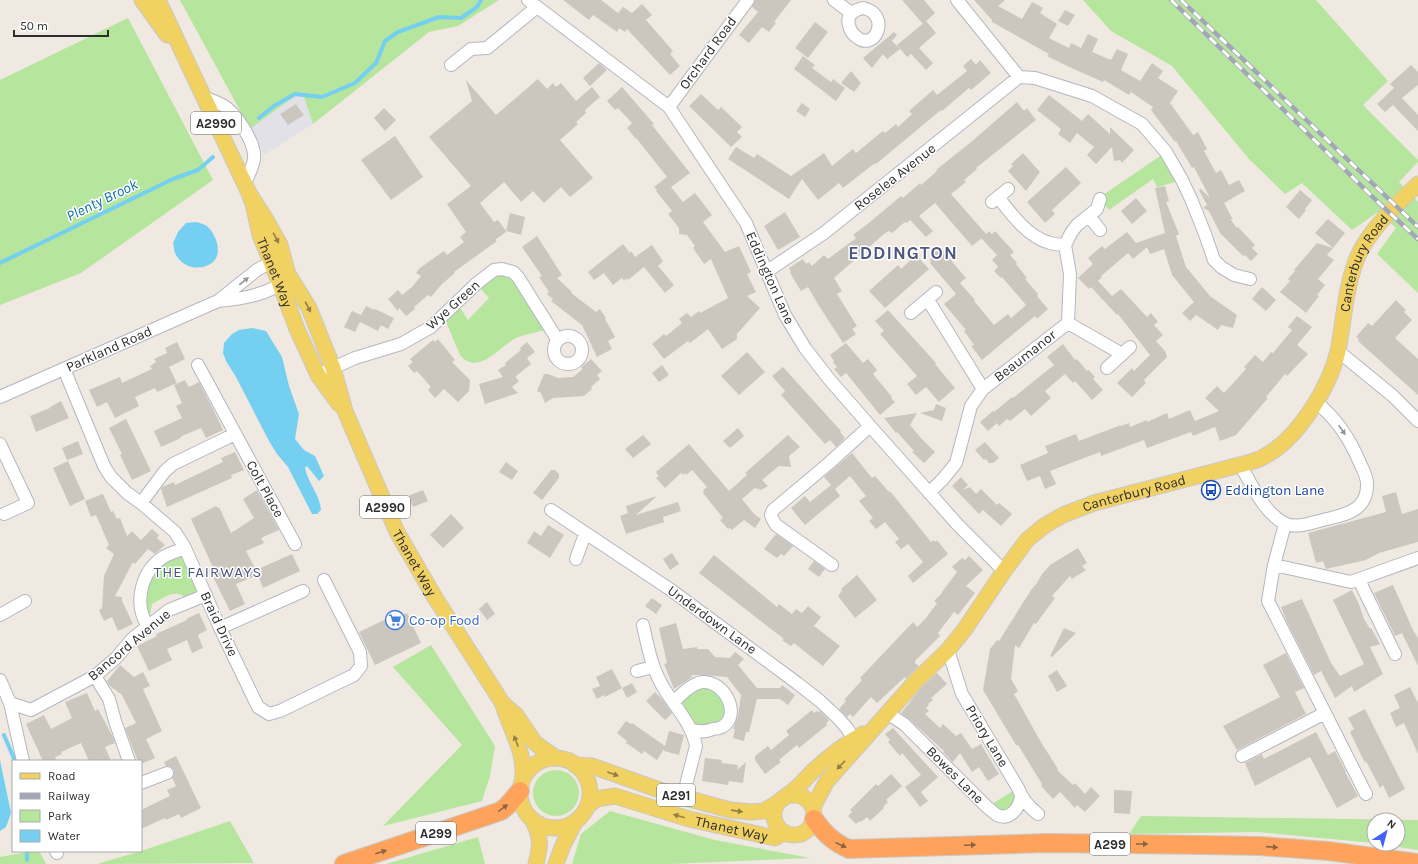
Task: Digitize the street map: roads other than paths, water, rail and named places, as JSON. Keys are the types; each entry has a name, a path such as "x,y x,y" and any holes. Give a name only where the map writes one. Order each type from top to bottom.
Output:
{"highway":[{"name":"A299","path":"344,864 501,811 507,806 522,785"},
{"name":"A299","path":"813,813 829,838 849,849 1048,843 1260,846 1328,852 1418,863"}],"main road":[{"name":"Thanet Way","path":"142,0 187,63"},
{"name":"Thanet Way","path":"158,0 247,188 280,245 281,271 297,329 318,375 345,411"},
{"name":"Canterbury Road","path":"813,813 827,781 857,742 872,729 966,630 1004,571 1027,540 1044,526 1063,515 1094,503 1240,465 1266,456 1280,445 1300,424 1316,402 1332,370 1338,351 1346,302 1356,261 1363,247 1382,221 1403,197 1418,184"},
{"name":"Thanet Way","path":"281,271 309,308 333,368 345,411 397,532 434,596 503,704 516,715 535,743 556,758"},
{"name":"Thanet Way","path":"503,704 523,761 522,785"},
{"name":"Canterbury Road","path":"782,800 834,753 857,742"},
{"path":"536,862 539,838 538,832 532,819 525,811 521,801 522,785 529,770 546,759 556,758 566,760 575,765 584,773 589,783 590,795 588,806 575,822 563,845 556,864"},
{"name":"Thanet Way","path":"575,765 592,766 648,787 730,810 743,812 764,811 782,800"},
{"path":"784,832 779,828 774,816 774,809 782,800 796,795 801,796 810,802 813,813"},
{"name":"Thanet Way","path":"588,806 596,799 614,796 689,819 718,826 775,838 784,832"},
{"name":"A291","path":"784,832 796,835 802,833 811,825 813,813"},
{"path":"532,819 544,826 557,828 575,822"}],"street":[{"name":"Orchard Road","path":"669,107 748,0"},
{"path":"834,0 851,13"},
{"path":"957,0 1020,77 1035,78 1092,96 1142,124 1166,152 1182,180 1191,199 1214,260 1221,267 1234,275 1250,279"},
{"name":"Eddington Lane","path":"532,3 669,107 746,223 785,315 805,348 827,376 929,493 958,525 1004,571"},
{"path":"452,64 471,49 487,48 532,3"},
{"name":"Roselea Avenue","path":"766,272 824,233 1020,77"},
{"path":"204,97 224,106 233,113 252,146 254,159 247,188"},
{"path":"1008,189 995,200 1033,234 1048,242 1065,245 1077,225 1097,209 1100,199"},
{"path":"1089,216 1100,230"},
{"name":"Beaumanor","path":"929,493 956,463 971,406 983,389 1068,323 1070,274 1065,245"},
{"name":"Wye Green","path":"318,375 355,358 401,344 431,327 476,284 496,269 513,272 518,277 557,339"},
{"name":"Parkland Road","path":"0,396 218,301 257,270 281,271"},
{"name":"Parkland Road","path":"218,301 237,300 258,295 281,271"},
{"name":"Beaumanor","path":"911,313 932,296 983,389"},
{"name":"Beaumanor","path":"1068,323 1126,350 1107,368"},
{"path":"1338,351 1393,396 1418,421"},
{"name":"Colt Place","path":"198,365 295,544"},
{"name":"Braid Drive","path":"64,368 104,466 111,477 127,493 175,532 185,548 220,628 258,707 269,714 280,712 354,675 361,666 360,652 324,580"},
{"path":"1240,465 1262,501 1274,516 1285,524 1305,525 1355,509 1361,504 1365,496 1367,486 1366,476 1355,450 1334,419 1316,402"},
{"path":"832,565 781,529 773,520 771,515 773,510 828,464 870,426"},
{"path":"141,503 165,471 173,464 235,434"},
{"path":"0,444 28,503 4,514"},
{"name":"Underdown Lane","path":"551,510 671,590 797,683 820,701 842,722 857,742"},
{"path":"1285,524 1274,565 1268,601 1366,794"},
{"path":"576,559 585,534"},
{"path":"148,626 143,619 140,606 142,585 145,578 165,556 185,548"},
{"path":"1274,565 1351,582 1418,558"},
{"path":"1359,580 1395,654"},
{"path":"220,628 303,591"},
{"name":"Bancord Avenue","path":"10,703 31,710 95,676 116,658 133,638 169,610 206,595"},
{"path":"0,615 25,601"},
{"path":"643,625 653,667 665,690 692,730 696,746 684,797"},
{"name":"Priory Lane","path":"948,650 962,694 1022,797 1038,814"},
{"path":"637,671 653,667"},
{"path":"95,676 109,699 129,760"},
{"path":"0,680 10,703 23,760"},
{"path":"674,702 689,688 700,682 710,683 721,689 729,699 731,710 729,719 722,727 698,732 692,730"},
{"name":"Bowes Lane","path":"887,713 904,724 987,807 998,815 1005,816 1011,814 1018,808 1022,797"},
{"path":"1242,756 1325,713"},
{"path":"142,783 167,773"}],"water":[{"path":"196,222 206,225 210,229 218,249 218,254 213,262 198,268 188,266 179,259 175,254 173,243 178,232 186,223"},
{"path":"252,328 266,331 282,357 289,386 299,414 295,439 304,450 315,456 324,476 319,481 307,466 305,468 320,505 321,510 317,514 312,514 288,467 277,454 269,441 223,353 224,343 232,334 239,330"},
{"path":"0,760 11,813 6,827 0,831"}],"waterway":[{"name":"Plenty Brook","path":"259,118 274,106 295,94 322,97 355,83 376,63 385,41 398,32 439,17 461,18 477,7 481,0"},
{"name":"Plenty Brook","path":"0,263 173,179 198,170 213,157"},
{"path":"4,735 15,760"},
{"path":"27,852 27,860"}],"railway":[{"path":"1171,0 1380,204 1418,239"},
{"path":"1181,0 1418,227"}],"place":[{"name":"Eddington Lane","path":"1211,490"},
{"name":"Co-op Food","path":"395,620"}],"district":[{"name":"EDDINGTON","path":"903,253"},
{"name":"THE FAIRWAYS","path":"208,572"}]}
